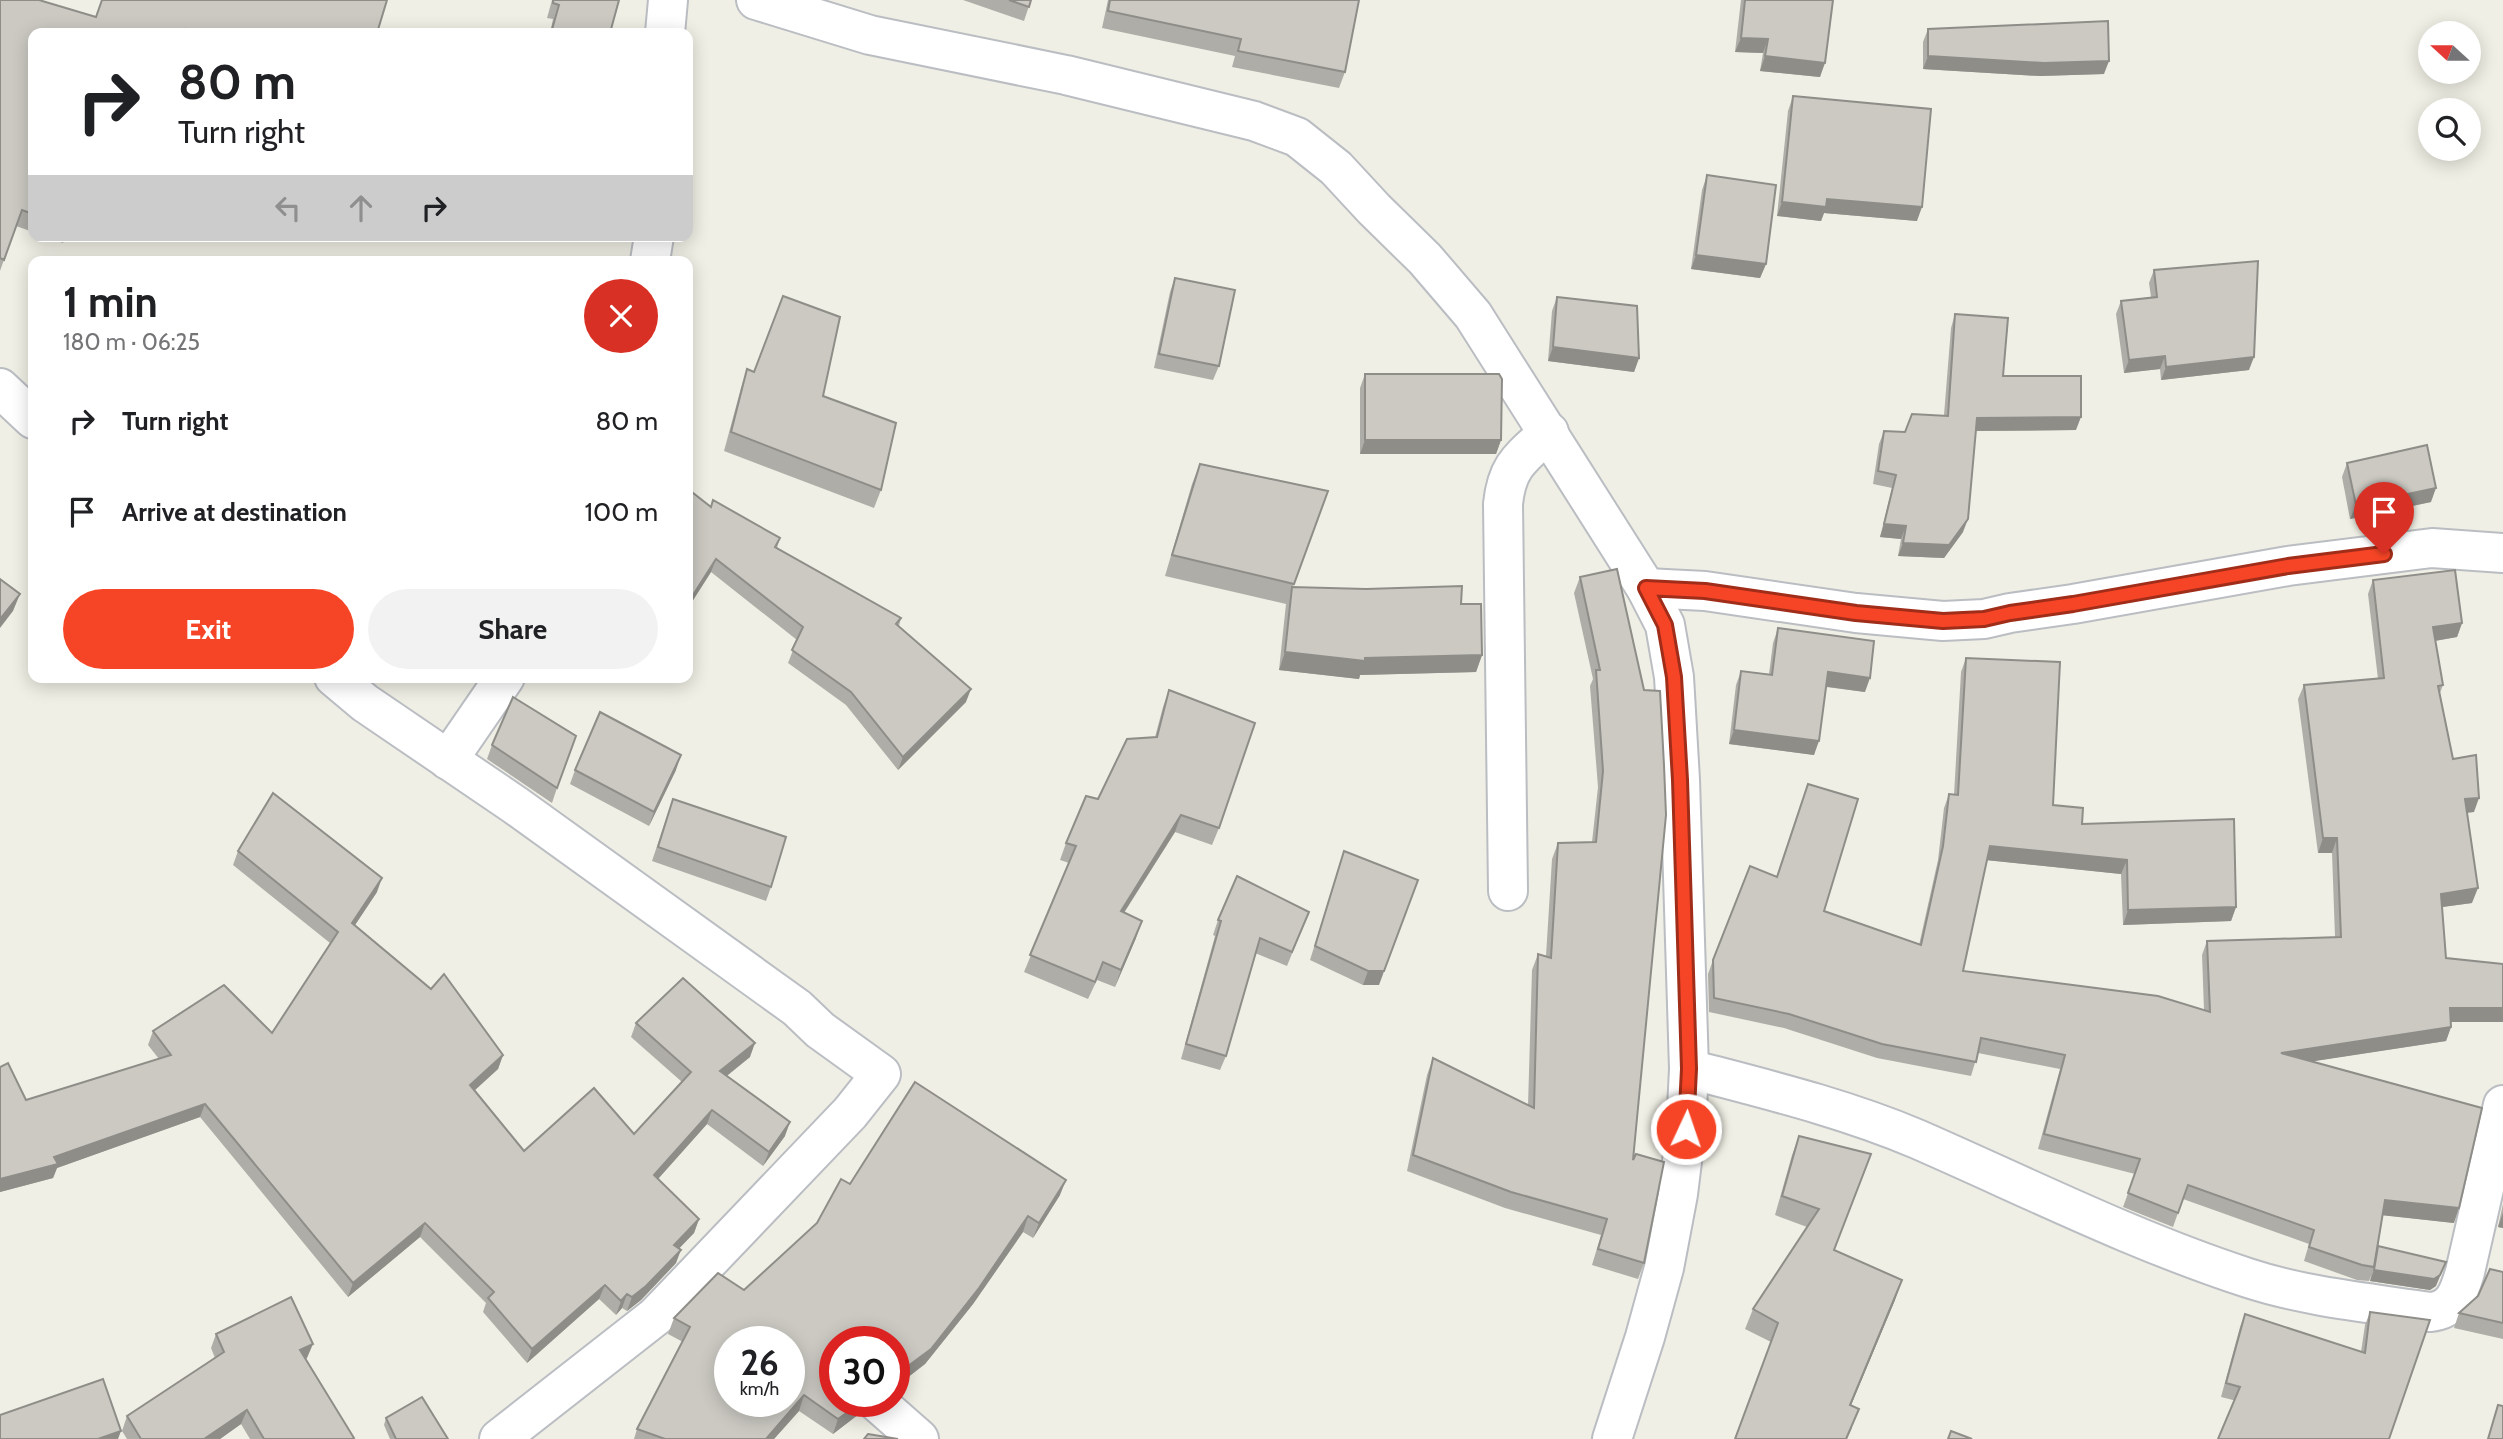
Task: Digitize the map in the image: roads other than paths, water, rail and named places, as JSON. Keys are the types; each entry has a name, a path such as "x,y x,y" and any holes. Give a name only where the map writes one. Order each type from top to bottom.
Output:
{"street":[{"path":"665,28 668,0"},
{"path":"756,0 870,35 1079,78 1254,121 1297,137 1336,168 1425,259 1473,315 1646,588 1665,625 1674,677 1689,1069 1686,1129 1678,1194 1664,1268 1642,1349 1612,1439"},
{"path":"0,388 28,414"},
{"path":"1508,891 1503,504 1505,482 1516,463 1549,432"},
{"path":"1646,588 1705,591 1856,613 1943,621 1984,619 2288,566 2432,548 2503,553"},
{"path":"341,683 365,703 515,805 797,1008 820,1030 881,1074 850,1113 656,1316 499,1439"},
{"path":"449,760 501,683"},
{"path":"1689,1069 1809,1101 1915,1138 2097,1221 2250,1279 2307,1292 2430,1312 2442,1311 2459,1290 2503,1105"},
{"path":"894,1417 919,1439"}]}
